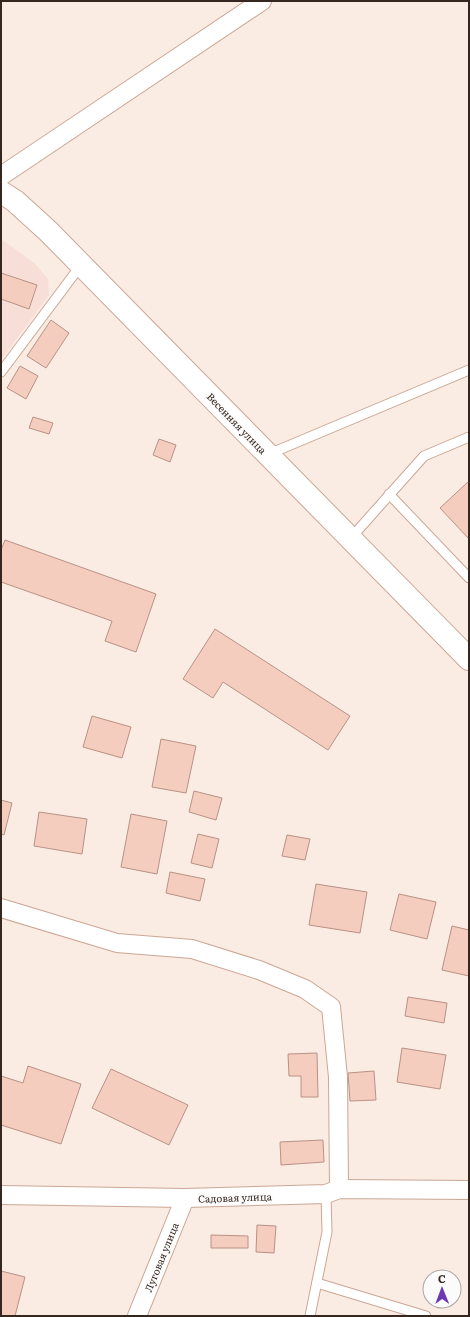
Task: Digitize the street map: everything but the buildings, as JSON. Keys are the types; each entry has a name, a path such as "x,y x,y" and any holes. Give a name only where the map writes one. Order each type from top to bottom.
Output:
{"street":[{"path":"1,176 262,1"},
{"name":"Весенняя улица","path":"1,192 15,201 48,231 469,659"},
{"path":"1,908 117,943 192,949 272,975 305,989 331,1007 338,1077 332,1191"},
{"name":"Садовая улица","path":"1,1195 185,1198 332,1191 469,1190"},
{"name":"Луговая улица","path":"137,1316 185,1198"}],"lane":[{"path":"1,372 81,265"},
{"path":"268,455 469,370"},
{"path":"350,539 424,456 469,437"},
{"path":"389,494 469,578"},
{"path":"310,1316 327,1232 332,1191"},
{"path":"317,1283 426,1316"}],"shaded area":[{"path":"1,239 34,263 48,279 49,295 1,360"}]}
